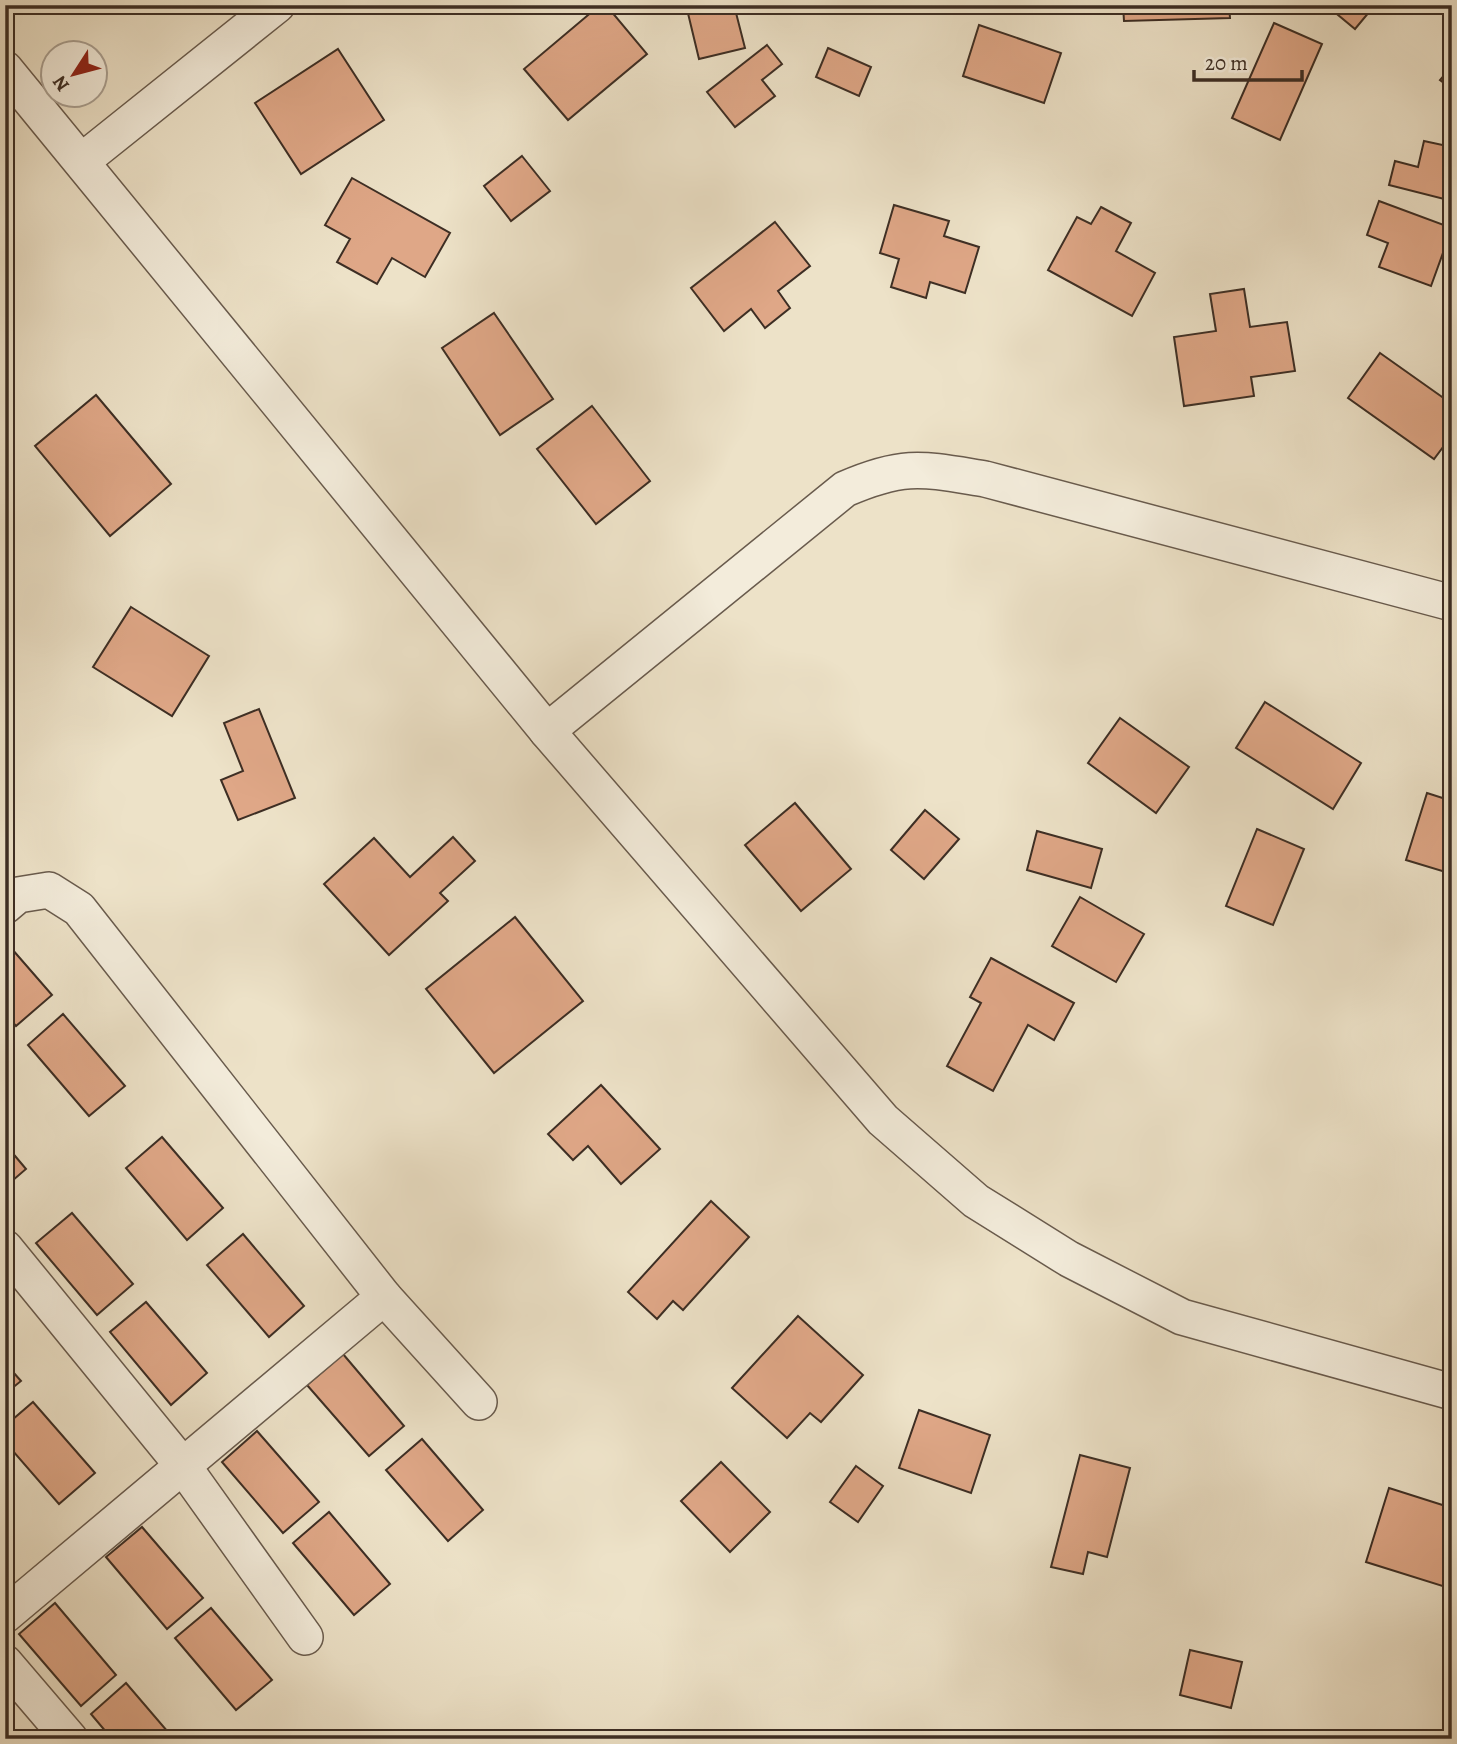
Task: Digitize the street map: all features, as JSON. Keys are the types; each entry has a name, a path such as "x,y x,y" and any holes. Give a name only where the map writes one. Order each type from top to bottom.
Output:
{"street":[{"path":"82,161 277,5"},
{"path":"5,69 547,731 883,1120 976,1200 1069,1259 1182,1317 1452,1392"},
{"path":"547,731 845,489 878,475 917,468 985,479 1452,603"},
{"path":"5,906 18,895 48,890 79,909 384,1297 479,1402"},
{"path":"5,1248 183,1466 305,1637"},
{"path":"5,1615 384,1297"},
{"path":"5,1663 69,1739"}],"building":[{"path":"600,5 606,5 647,54 568,120 524,69"},
{"path":"686,5 734,5 745,48 699,59"},
{"path":"1123,5 1229,5 1230,18 1124,21"},
{"path":"1326,5 1375,5 1355,29"},
{"path":"1274,23 1322,44 1280,140 1232,118"},
{"path":"979,25 1061,53 1044,103 963,76"},
{"path":"767,45 782,64 762,80 775,96 735,127 707,92"},
{"path":"828,48 871,67 859,96 816,77"},
{"path":"338,49 384,120 301,174 255,103"},
{"path":"1452,66 1452,89 1440,80"},
{"path":"1424,141 1452,147 1452,201 1389,185 1395,161 1418,167"},
{"path":"522,156 550,191 511,221 484,186"},
{"path":"352,178 450,233 425,277 392,258 377,284 337,262 350,239 325,225"},
{"path":"1379,201 1452,228 1431,286 1379,267 1388,243 1367,235"},
{"path":"894,205 949,221 944,236 979,247 965,293 930,282 926,298 891,287 899,259 880,253"},
{"path":"1101,207 1131,223 1116,251 1155,273 1132,316 1048,270 1077,217 1091,224"},
{"path":"775,222 810,266 778,291 790,308 765,328 751,309 724,331 691,288"},
{"path":"1244,289 1250,327 1287,322 1295,371 1251,377 1254,396 1184,406 1174,337 1216,331 1210,294"},
{"path":"494,313 553,399 500,435 442,348"},
{"path":"1380,353 1452,404 1452,435 1434,459 1348,398"},
{"path":"96,395 171,484 110,536 35,446"},
{"path":"592,406 650,481 596,524 537,449"},
{"path":"131,607 209,656 172,716 93,667"},
{"path":"1265,702 1361,763 1333,809 1236,748"},
{"path":"259,709 295,798 238,820 221,780 243,771 224,723"},
{"path":"1120,718 1189,767 1156,813 1088,763"},
{"path":"1427,793 1452,801 1452,874 1406,860"},
{"path":"795,803 851,869 801,911 745,845"},
{"path":"925,810 959,839 924,879 891,850"},
{"path":"1257,829 1304,849 1273,925 1226,906"},
{"path":"1037,831 1102,849 1091,888 1027,870"},
{"path":"453,837 475,861 440,893 448,901 389,955 324,884 374,838 410,877"},
{"path":"1080,897 1144,934 1116,982 1052,946"},
{"path":"515,917 583,1001 494,1073 426,989"},
{"path":"5,941 52,995 16,1026 5,1013"},
{"path":"991,958 1074,1003 1054,1040 1028,1025 993,1091 947,1066 981,1003 970,997"},
{"path":"63,1014 125,1086 89,1116 28,1045"},
{"path":"601,1085 660,1149 621,1184 588,1146 573,1160 548,1134"},
{"path":"162,1137 223,1208 187,1240 126,1168"},
{"path":"5,1144 26,1169 5,1187"},
{"path":"711,1201 749,1237 683,1310 673,1301 657,1319 628,1292"},
{"path":"72,1213 133,1284 97,1315 36,1243"},
{"path":"243,1234 304,1306 269,1337 207,1265"},
{"path":"146,1302 207,1373 171,1405 110,1332"},
{"path":"798,1316 863,1375 821,1422 810,1413 787,1438 732,1388"},
{"path":"343,1354 404,1426 369,1456 307,1385"},
{"path":"5,1363 21,1381 5,1394"},
{"path":"33,1402 95,1473 59,1504 5,1442 5,1426"},
{"path":"919,1410 990,1435 971,1493 899,1468"},
{"path":"257,1431 319,1502 283,1533 222,1462"},
{"path":"422,1439 483,1510 448,1541 386,1470"},
{"path":"1080,1455 1130,1468 1107,1557 1088,1552 1083,1574 1051,1567"},
{"path":"721,1462 770,1512 730,1552 681,1501"},
{"path":"856,1466 883,1486 858,1522 830,1502"},
{"path":"1389,1488 1452,1508 1452,1589 1366,1562"},
{"path":"329,1512 390,1584 354,1615 293,1543"},
{"path":"142,1527 203,1598 167,1629 106,1557"},
{"path":"55,1603 116,1675 81,1706 19,1634"},
{"path":"211,1608 272,1680 236,1710 175,1638"},
{"path":"1190,1650 1242,1662 1231,1708 1180,1695"},
{"path":"126,1683 174,1739 112,1739 91,1714"}]}
